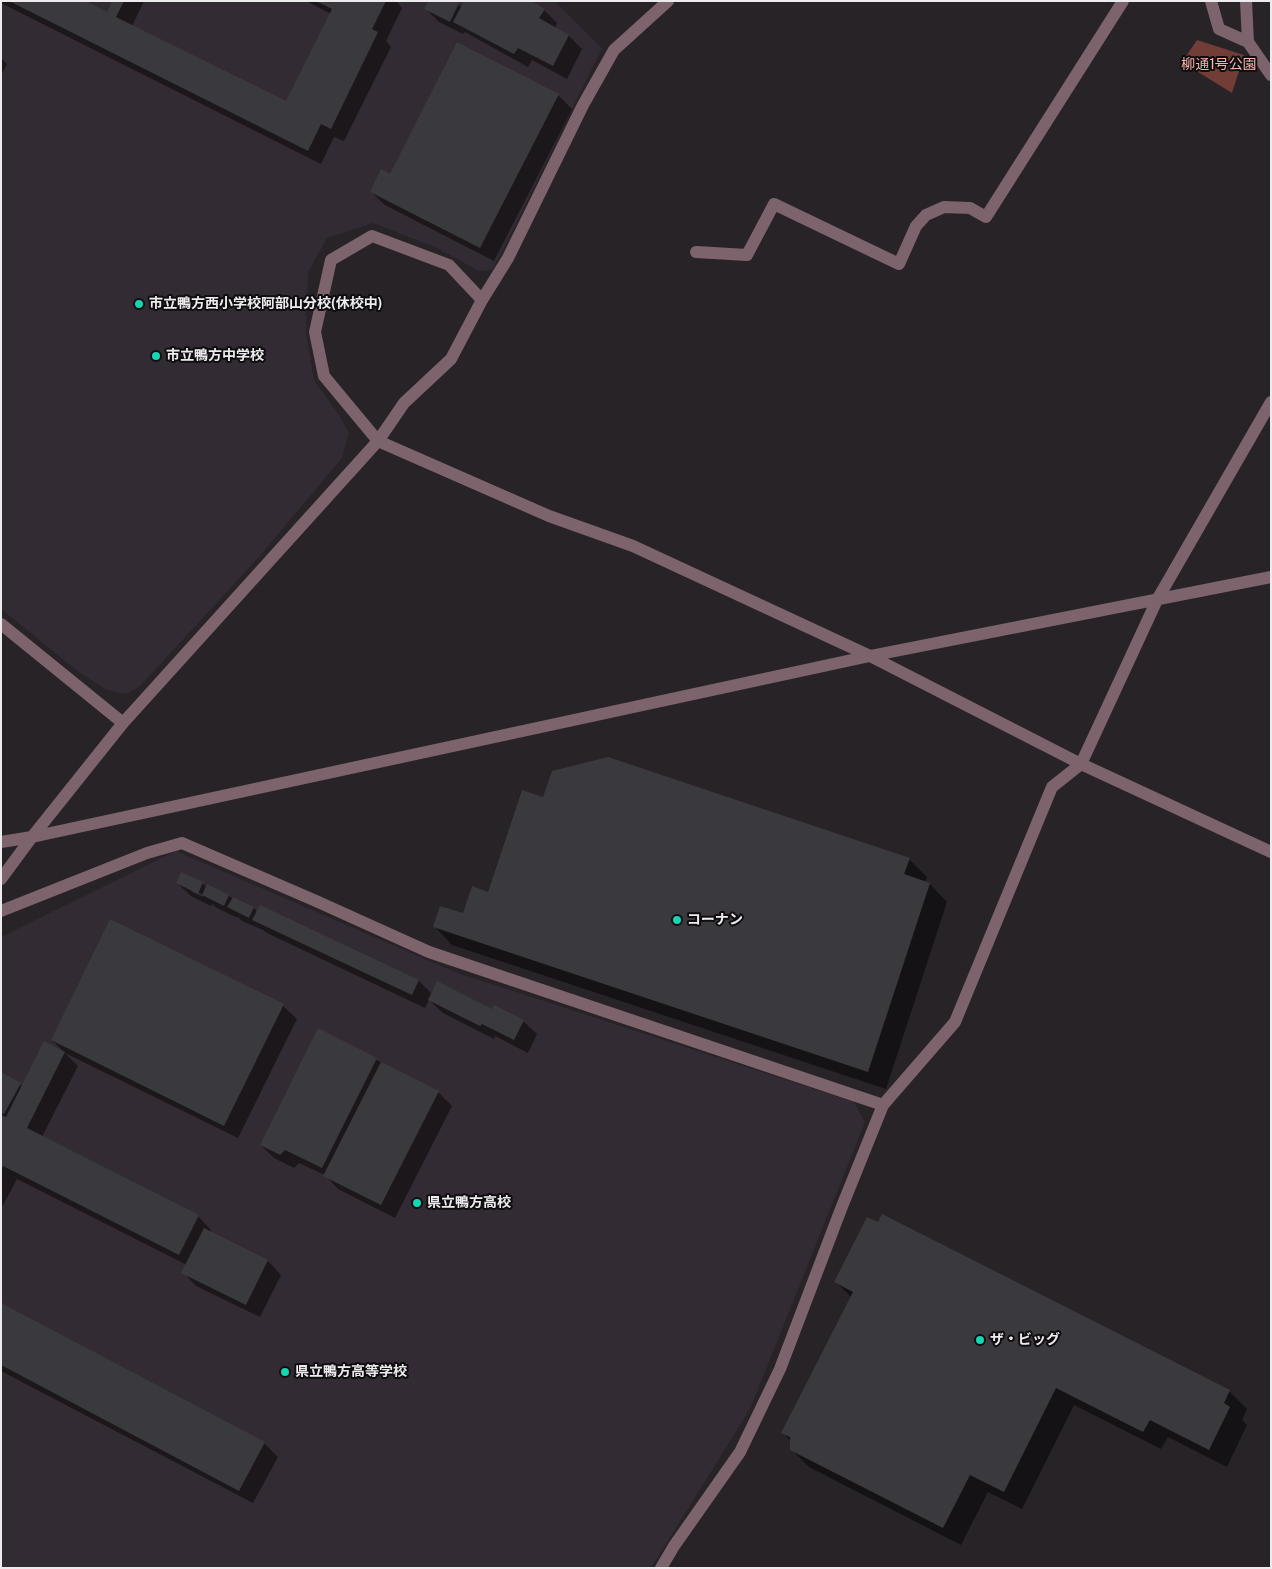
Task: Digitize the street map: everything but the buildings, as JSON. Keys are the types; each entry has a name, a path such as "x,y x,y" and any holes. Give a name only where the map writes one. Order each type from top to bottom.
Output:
{"street":[{"path":"1,878 123,723 378,441 404,403 451,359 482,300 508,258 583,105 614,50 668,1"},
{"path":"696,252 747,255 774,204 899,264 916,226 926,215 944,207 970,208 986,217 1124,1"},
{"path":"1211,1 1219,29 1248,42 1271,75"},
{"path":"1246,1 1248,42"},
{"path":"482,300 449,265 372,236 331,260 315,332 324,376 378,441 549,516 633,546 870,656 1081,764 1271,852"},
{"path":"661,1568 674,1546 740,1452 780,1369 841,1209 884,1105 955,1022 1052,787 1081,764 1157,600 1271,402"},
{"path":"1,842 32,837 870,656 1271,577"},
{"path":"1,624 123,723"},
{"path":"1,911 148,852 182,843 429,952 884,1105"}],"shaded area":[{"name":"市立鴨方中学校","path":"1,1 554,1 602,48 492,270 479,271 437,248 373,223 327,238 308,272 306,333 314,380 339,415 349,433 342,458 258,558 140,686 126,694 107,690 80,673 1,609"},
{"name":"県立鴨方高校","path":"176,851 455,972 854,1102 865,1122 750,1409 651,1568 1,1568 1,937"}],"green space":[{"name":"柳通1号公園","path":"1197,40 1244,55 1232,93 1182,62"}],"place":[{"name":"市立鴨方西小学校阿部山分校(休校中)","path":"139,304"},
{"name":"市立鴨方中学校","path":"156,356"},
{"name":"コーナン","path":"677,920"},
{"name":"県立鴨方高校","path":"417,1203"},
{"name":"ザ・ビッグ","path":"980,1340"},
{"name":"県立鴨方高等学校","path":"285,1372"}]}
